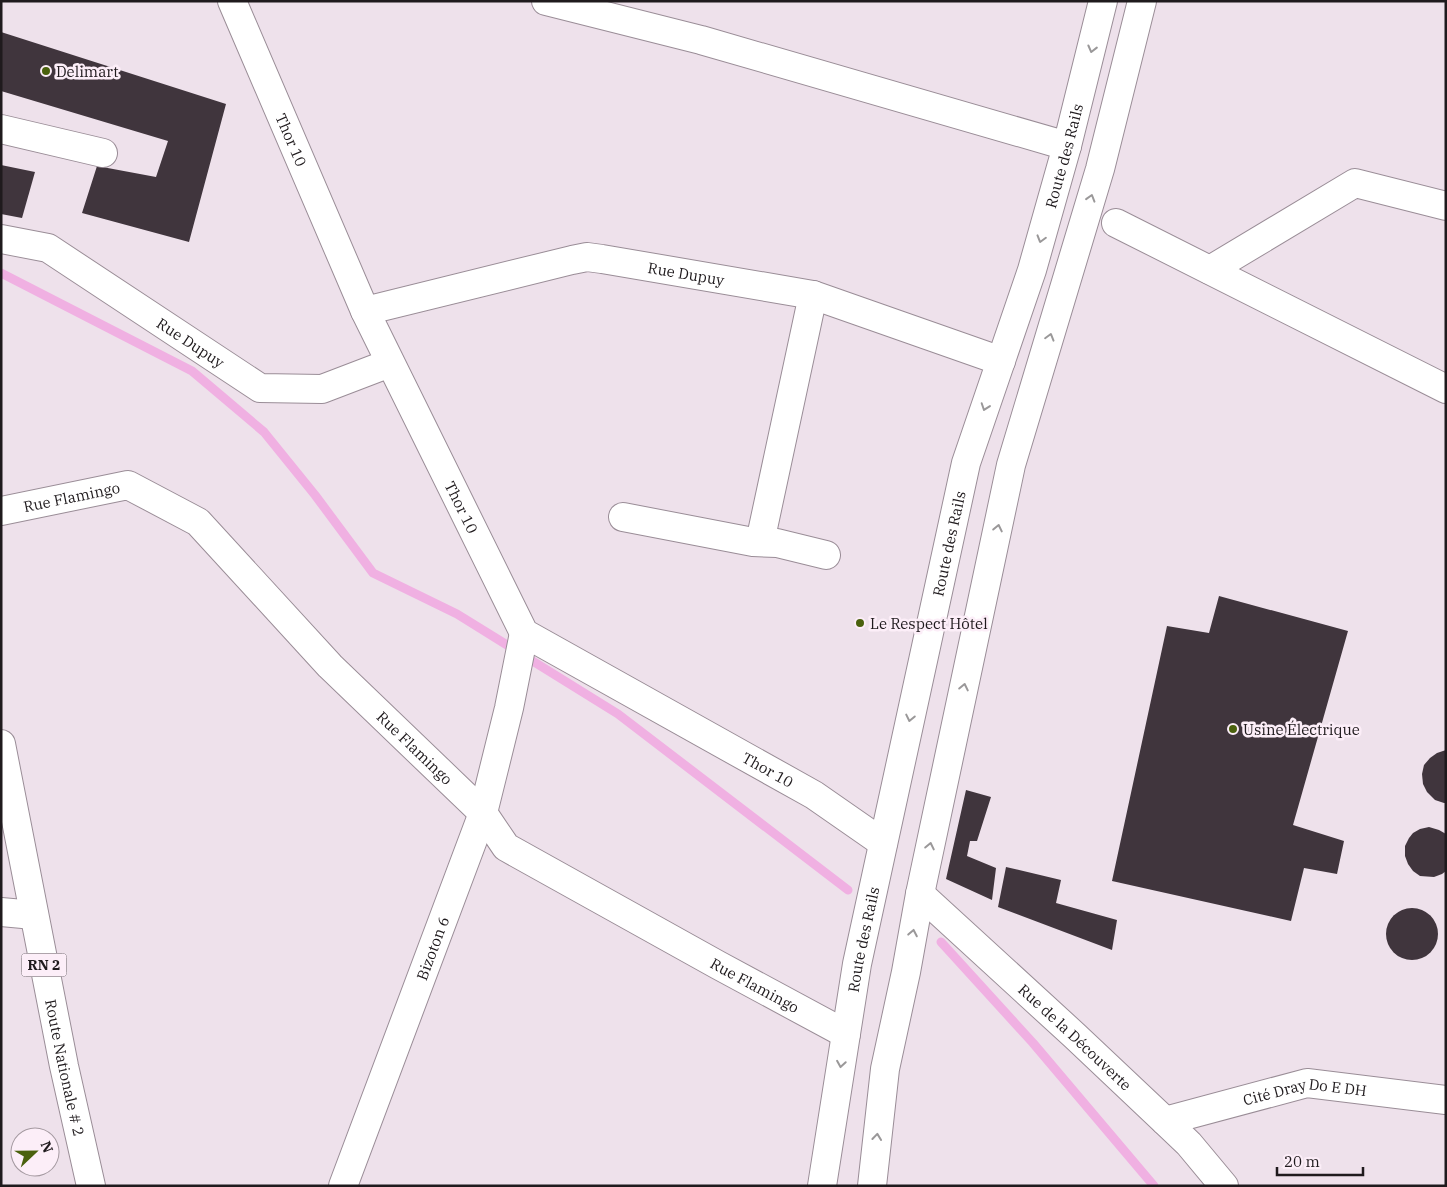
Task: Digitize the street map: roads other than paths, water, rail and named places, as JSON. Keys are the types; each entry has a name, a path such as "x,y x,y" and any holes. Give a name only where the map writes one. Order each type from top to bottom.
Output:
{"street":[{"name":"Thor 10","path":"232,1 365,311 524,633 806,791 881,855"},
{"path":"546,1 702,40 1067,146"},
{"name":"Route des Rails","path":"822,1186 857,964 966,463 1032,270 1067,146 1104,1"},
{"path":"872,1186 885,1069 1011,465 1100,170 1142,1"},
{"path":"1,130 103,153"},
{"path":"1210,270 1355,183 1446,206"},
{"path":"1116,223 1446,389"},
{"name":"Rue Dupuy","path":"1,240 48,248 260,388 322,389 390,363"},
{"name":"Rue Dupuy","path":"365,311 572,260 602,259 813,295 1001,361"},
{"path":"760,542 813,295"},
{"name":"Rue Flamingo","path":"1,511 128,485 198,522 330,666 483,813 506,847 846,1034"},
{"path":"623,517 753,542 777,542 826,555"},
{"name":"Bizoton 6","path":"343,1186 483,813 509,708 524,633"},
{"name":"Route Nationale # 2","path":"1,744 64,1066 92,1186"},
{"name":"Rue de la Découverte","path":"920,894 1075,1036 1189,1144 1224,1186"},
{"path":"1,912 34,915"},
{"name":"Cité Dray Do E DH","path":"1165,1121 1306,1083 1446,1100"}],"waterway":[{"path":"1,273 192,371 264,432 315,495 373,573 457,614 618,714 848,890"},
{"path":"941,942 1033,1043 1154,1186"}],"place":[{"name":"Delimart","path":"46,71"},
{"name":"Le Respect Hôtel","path":"860,623"},
{"name":"Usine Électrique","path":"1233,729"}]}
